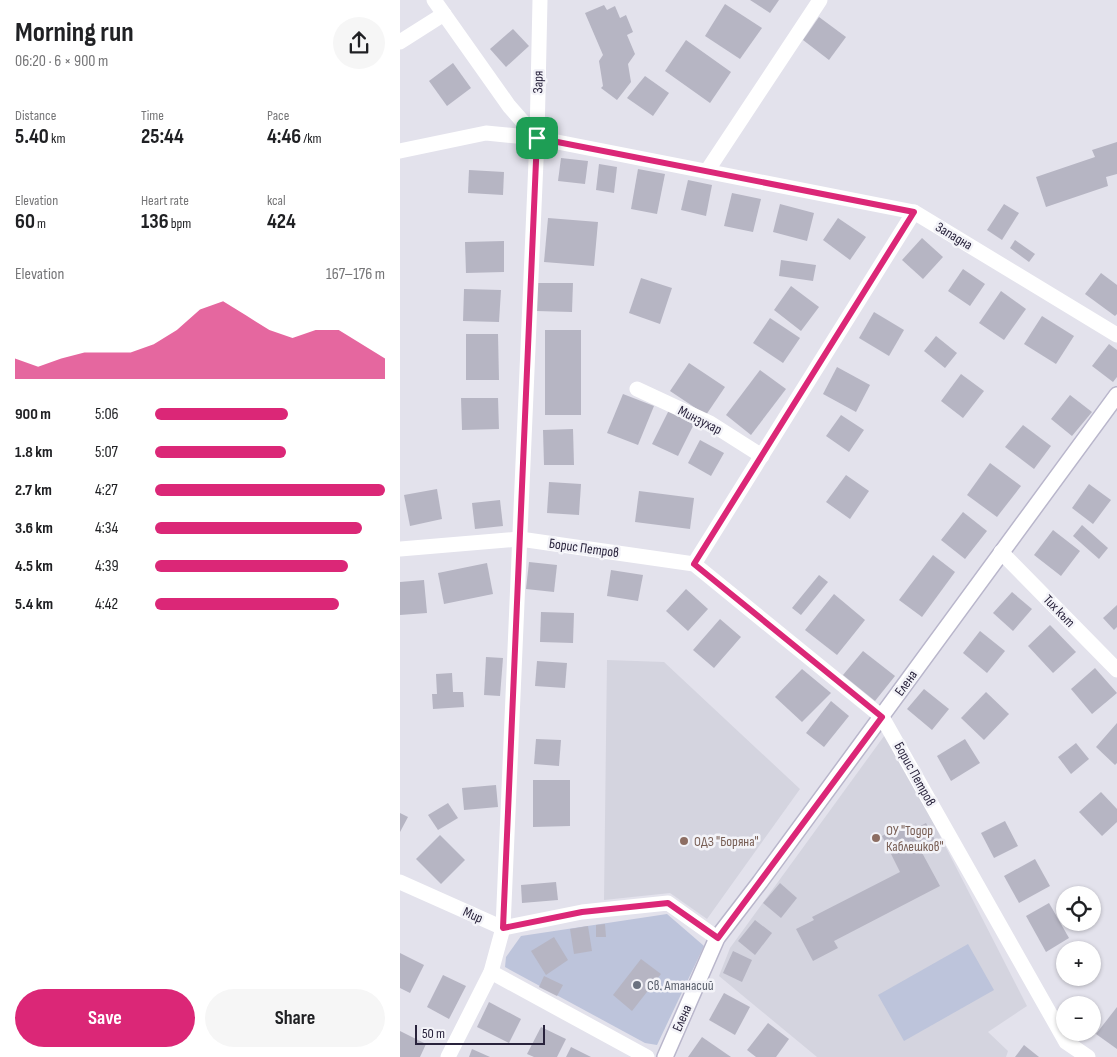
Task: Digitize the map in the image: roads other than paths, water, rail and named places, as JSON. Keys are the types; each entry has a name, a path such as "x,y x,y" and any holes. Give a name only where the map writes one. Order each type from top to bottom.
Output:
{"street":[{"path":"434,0 509,106 537,138"},
{"name":"Заря","path":"448,1057 491,972 503,928 537,138 540,0"},
{"path":"707,171 820,0"},
{"path":"400,42 444,14"},
{"name":"Западна","path":"400,151 486,133 537,138 914,212 1117,335"},
{"path":"694,564 914,212"},
{"name":"Минзухар","path":"637,389 710,423 762,456"},
{"name":"Елена","path":"665,1057 718,938 1117,395"},
{"name":"Борис Петров","path":"400,549 520,539 694,564 882,717 1066,1042 1088,1057"},
{"name":"Тих кът","path":"1001,552 1117,670"},
{"name":"Мир","path":"400,882 503,928"},
{"path":"503,928 582,912 668,903 718,938"},
{"path":"491,972 647,1057"}],"place":[{"name":"ОУ \"Тодор Каблешков\"","path":"876,838"},
{"name":"ОДЗ \"Боряна\"","path":"684,841"},
{"name":"Св. Атанасий","path":"637,985"}]}
